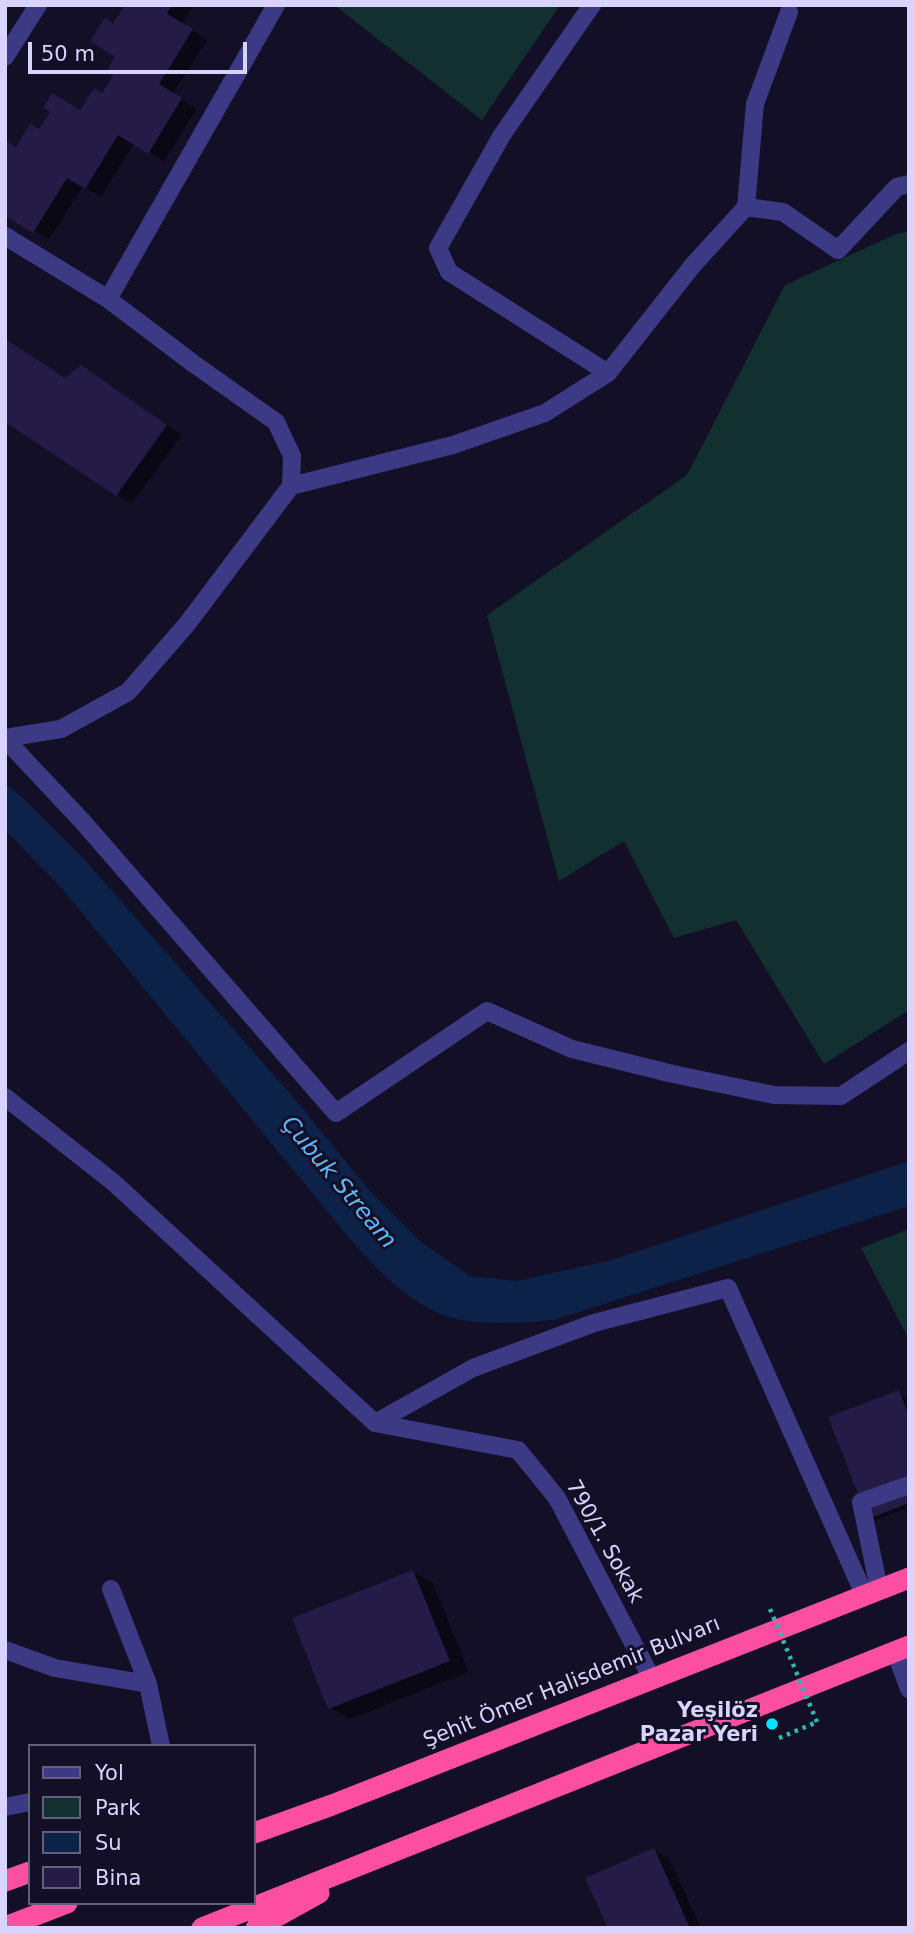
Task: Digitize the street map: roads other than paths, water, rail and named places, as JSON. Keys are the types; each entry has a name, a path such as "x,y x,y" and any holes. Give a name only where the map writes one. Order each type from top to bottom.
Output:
{"highway":[{"name":"Şehit Ömer Halisdemir Bulvarı","path":"256,1832 909,1578"},
{"path":"202,1928 902,1649"},
{"path":"256,1821 331,1805"},
{"path":"256,1928 399,1850"},
{"path":"5,1881 28,1873"},
{"path":"5,1927 62,1905"}],"street":[{"path":"5,57 38,5"},
{"path":"107,299 276,5"},
{"path":"592,5 502,135 438,248 449,272 608,373"},
{"path":"291,486 453,445 532,418 545,413 608,373 693,265 746,207 755,104 789,12"},
{"path":"746,207 783,212 838,250 897,187 909,184"},
{"path":"5,236 107,299 194,365 276,422 292,456 291,486 187,624 128,692 61,729 5,738"},
{"path":"5,738 83,822 336,1113 486,1011 572,1049 774,1096 841,1096 909,1051"},
{"path":"5,1097 113,1182 375,1423 473,1368 594,1323 728,1288 872,1591"},
{"name":"790/1. Sokak","path":"375,1423 518,1450 557,1498 652,1679"},
{"path":"872,1591 861,1502 909,1485"},
{"path":"111,1589 148,1684 161,1744"},
{"path":"902,1649 909,1689"},
{"path":"5,1650 55,1668 148,1684"},
{"path":"5,1807 28,1802"}],"water":[{"name":"Çubuk Stream","path":"5,783 85,860 299,1104 368,1189 422,1243 470,1276 517,1281 611,1260 909,1161 909,1206 554,1320 482,1322 441,1314 403,1291 350,1239 59,885 5,830"}],"place":[{"name":"Yeşilöz Pazar Yeri","path":"772,1724"}]}
